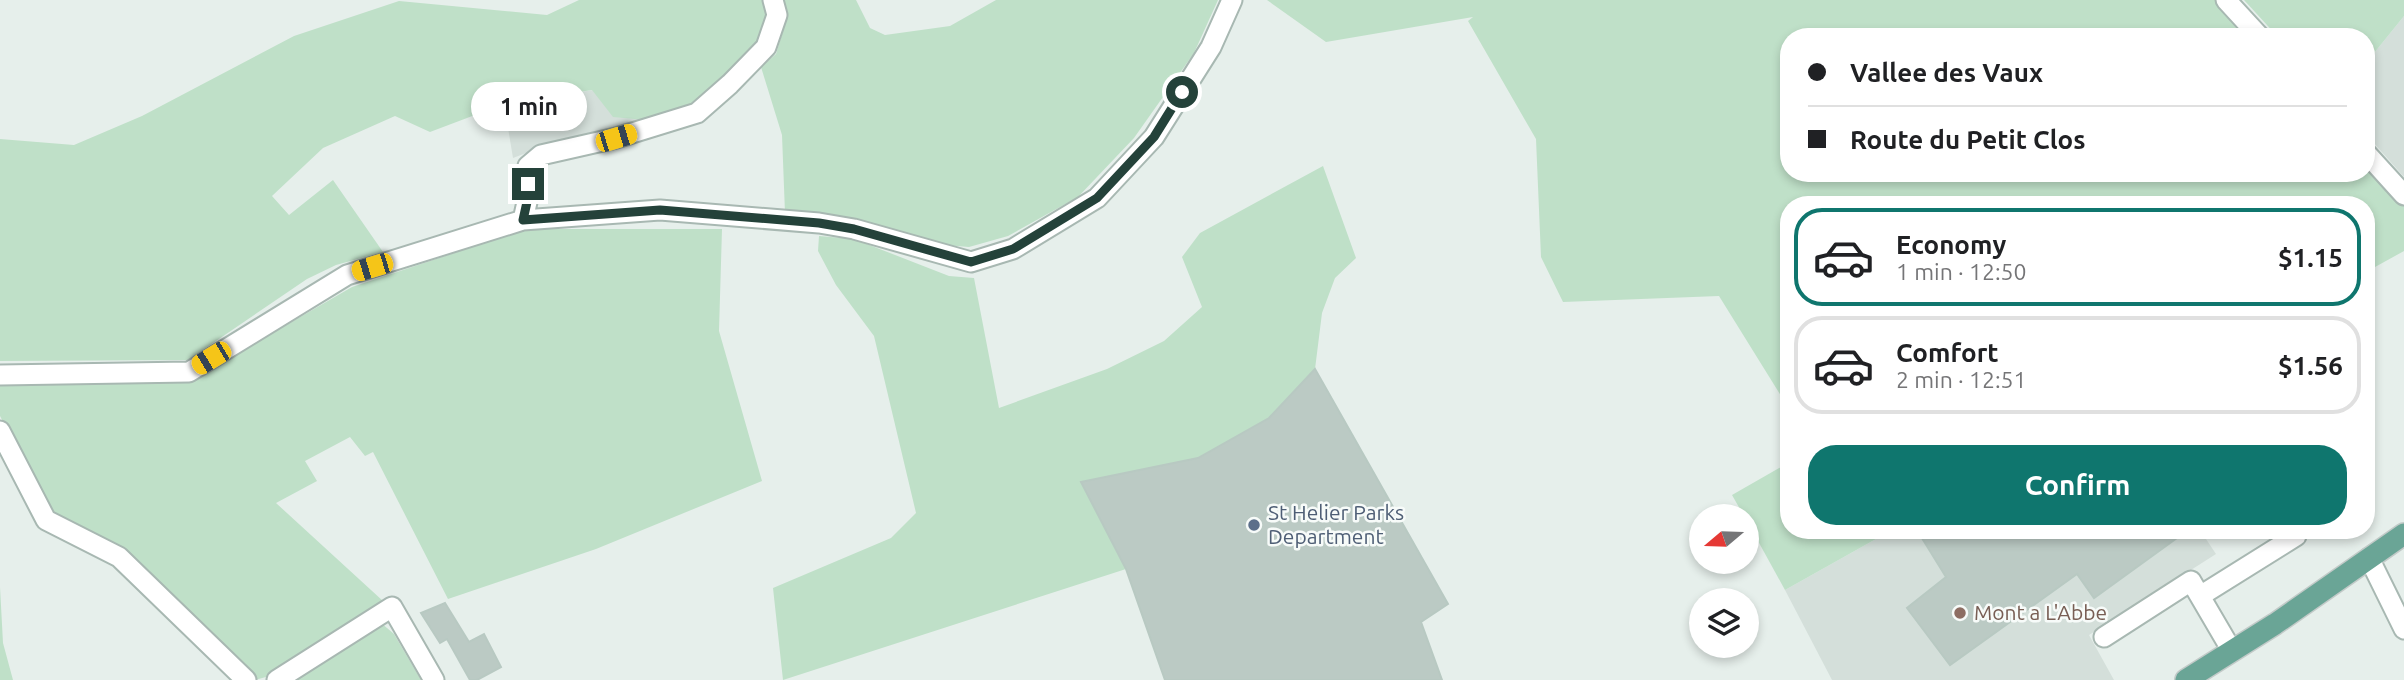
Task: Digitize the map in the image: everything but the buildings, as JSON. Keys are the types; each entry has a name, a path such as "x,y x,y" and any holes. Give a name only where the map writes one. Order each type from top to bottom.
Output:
{"main road":[{"path":"2186,680 2275,624 2404,534"}],"street":[{"path":"523,220 527,202 528,166 541,155 616,138 697,113 766,47 777,15 774,0"},
{"path":"0,375 189,372 347,275 523,220 660,210 819,223 854,229 971,262 1013,249 1097,198 1154,137 1211,47 1232,0"},
{"path":"2226,0 2252,28"},
{"path":"2375,163 2404,195"},
{"path":"0,431 46,520 119,556 246,680"},
{"path":"2200,596 2291,539"},
{"path":"2369,558 2404,629"},
{"path":"2104,638 2191,581 2232,651"},
{"path":"277,680 392,607 435,680"}],"shaded area":[{"path":"2404,16 2404,177 2375,144 2375,52"},
{"path":"593,90 613,116 645,120 648,125 539,148 513,158 504,104"},
{"name":"Mont a L'Abbe","path":"1876,539 2206,539 2216,554 2089,635 2114,680 1832,680 1785,590"}],"green space":[{"path":"579,0 766,0 770,15 762,41 693,107 645,120 613,117 592,90 504,104 430,132 395,116 323,148 272,196 289,215 333,180 383,252 336,265 307,279 188,360 0,361 0,139 74,145 142,116 294,36 399,1 547,15"},
{"path":"783,0 856,0 870,28 885,35 950,26 996,0 1218,0 1194,53 1134,138 1078,197 1008,236 969,247 945,245 858,220 815,212 785,213 782,135 761,67 776,54 788,14"},
{"path":"1267,0 2220,0 2246,28 1780,28 1780,182 2375,182 2375,172 2404,205 2404,251 2375,267 2375,196 1780,196 1780,394 1719,296 1563,302 1541,257 1536,139 1468,21 1473,17 1326,42"},
{"path":"2244,0 2404,0 2404,16 2375,52 2375,28 2270,28"},
{"path":"1323,166 1356,258 1335,278 1322,313 1315,369 1269,418 1198,458 1081,482 1126,569 783,680 773,588 891,538 916,513 874,336 836,285 818,251 819,236 854,239 949,276 974,278 999,408 1107,369 1164,341 1202,307 1182,257 1200,233"},
{"path":"526,229 722,229 719,331 762,481 596,549 448,599 373,452 365,456 350,437 305,461 317,481 276,503 383,601 273,675 255,680 51,514 0,416 0,382 190,381 352,287"},
{"path":"1780,468 1780,539 1876,539 1785,590 1759,543 1759,504 1737,504 1732,495"},
{"path":"0,587 3,643 13,680 0,680"},
{"path":"380,622 394,634 421,680 295,680"}],"place":[{"name":"St Helier Parks Department","path":"1254,525"},
{"name":"Mont a L'Abbe","path":"1960,613"}],"route":[{"path":"528,184 523,220 660,210 819,223 854,229 971,262 1013,249 1097,198 1154,137 1182,92"}]}
